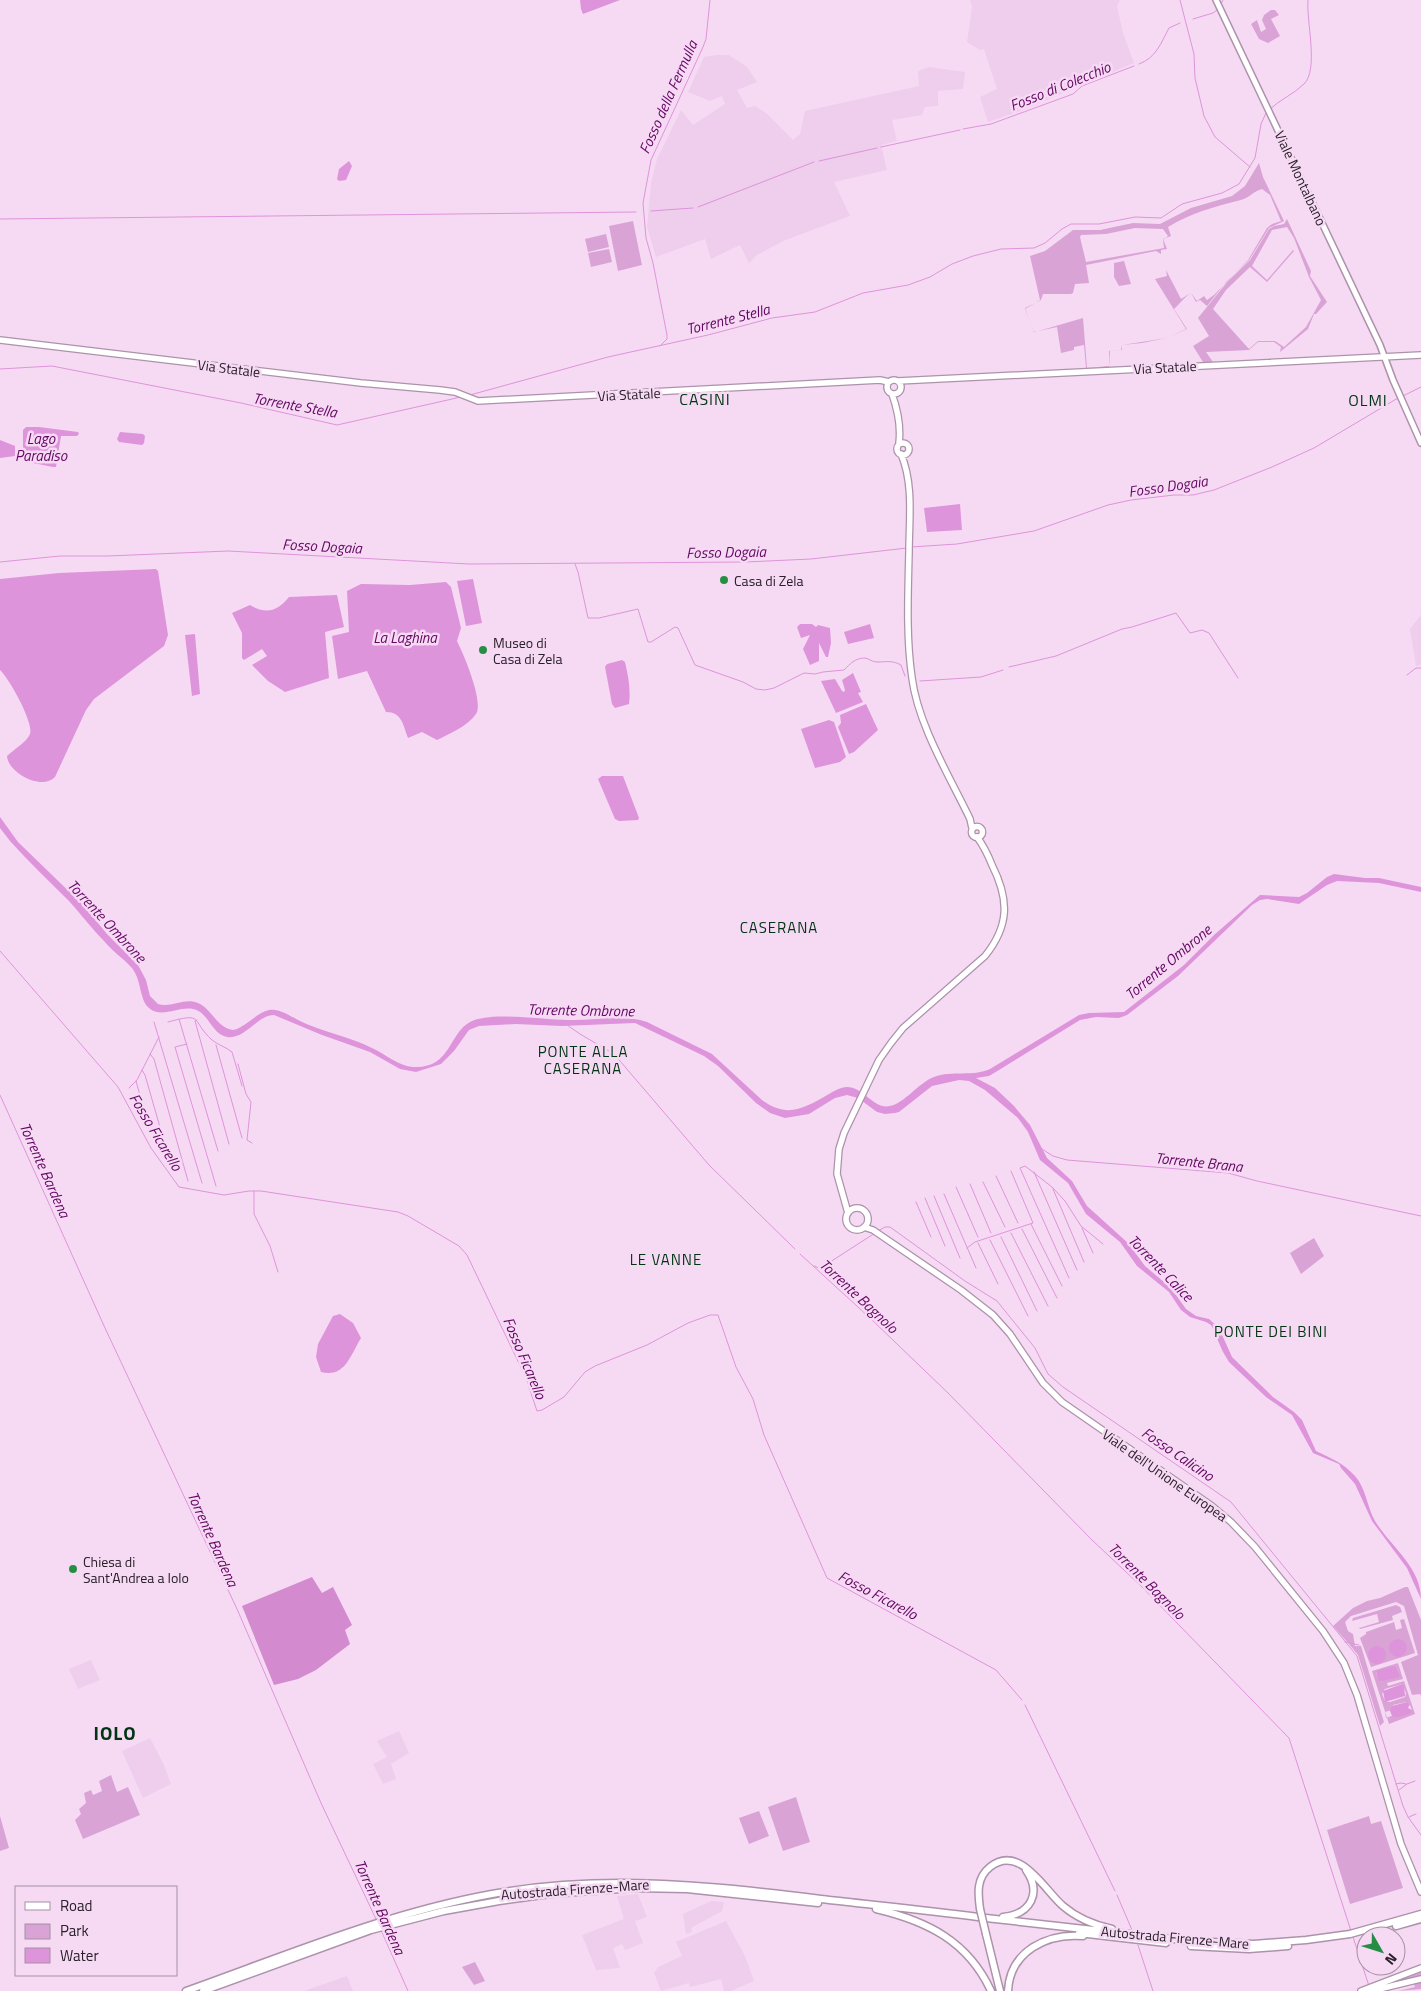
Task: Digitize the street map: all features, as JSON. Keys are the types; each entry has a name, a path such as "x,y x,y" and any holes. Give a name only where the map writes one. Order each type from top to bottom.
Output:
{"highway":[{"path":"1000,1991 986,1934 979,1916 978,1890 984,1873 992,1865 1001,1861 1017,1862 1031,1871 1062,1906 1079,1918 1103,1927 1138,1933 1144,1936"},
{"path":"986,1918 1014,1915 1020,1913 1029,1905 1034,1892 1033,1883 1027,1871 1017,1862"},
{"name":"Autostrada Firenze-Mare","path":"186,1991 370,1927 440,1905 493,1894 544,1888 639,1883 737,1889 979,1916"},
{"name":"Autostrada Firenze-Mare","path":"384,1923 498,1901 608,1888 687,1889 876,1909 979,1916"},
{"path":"876,1909 912,1918 940,1933 966,1954 991,1991"},
{"name":"Autostrada Firenze-Mare","path":"1385,1926 1421,1914"},
{"name":"Autostrada Firenze-Mare","path":"986,1918 1191,1942 1254,1944 1340,1937"},
{"name":"Autostrada Firenze-Mare","path":"986,1918 1200,1947 1249,1948 1289,1946 1356,1934"},
{"name":"Autostrada Firenze-Mare","path":"1392,1926 1421,1919"},
{"name":"Autostrada Firenze-Mare","path":"203,1991 370,1927"},
{"path":"1008,1991 1012,1974 1020,1959 1035,1945 1052,1938 1071,1935 1100,1938 1109,1936"}],"main road":[{"name":"Viale Montalbano","path":"1216,0 1380,345 1421,443"},
{"name":"Via Statale","path":"0,340 458,393 472,400 481,401 876,381 888,384 893,380 899,384"},
{"path":"1369,358 1376,353 1380,345"},
{"name":"Via Statale","path":"894,393 899,384 908,379 1421,355"},
{"path":"888,384 888,390 894,393 902,443 908,448 904,454 909,504 909,646 914,692 925,725 974,827 972,834 979,836 982,830 974,827"},
{"path":"902,443 897,450 904,454"},
{"name":"Viale dell'Unione Europea","path":"845,1198 855,1208 865,1210 868,1215 866,1225 858,1230 850,1227 846,1219 848,1212 839,1181 837,1161 841,1142 852,1115 884,1051 896,1036 980,961 991,949 1000,934 1004,918 1004,896 1000,880 979,836"},
{"path":"848,1212 855,1208"},
{"name":"Viale dell'Unione Europea","path":"866,1225 986,1308 1004,1326 1038,1376 1055,1396 1207,1502 1231,1522 1261,1555 1323,1631 1339,1654 1356,1689 1401,1844 1421,1892"},
{"path":"1371,1991 1421,1968"},
{"path":"1389,1991 1421,1979"},
{"path":"1360,1991 1377,1987 1421,1983"}],"shaded area":[{"path":"970,0 1120,0 1117,6 1123,33 1134,63 1026,109 988,122 980,97 997,89 984,49 980,50 967,42 972,7"},
{"path":"729,55 747,67 757,82 737,90 747,108 755,106 766,113 793,140 800,134 805,111 919,86 918,71 929,67 965,72 963,89 938,91 938,106 925,107 922,115 892,120 897,141 881,145 887,170 834,182 850,216 783,241 757,255 749,263 740,245 711,259 705,239 656,257 647,227 651,183 657,159 681,110 693,125 725,104 722,96 710,101 688,92 704,57"},
{"path":"1421,615 1421,665 1416,666 1410,629"},
{"path":"312,1577 322,1593 333,1587 352,1625 345,1630 350,1644 316,1670 298,1679 274,1685 242,1606"},
{"path":"91,1660 100,1680 78,1689 69,1669"},
{"path":"399,1731 409,1753 391,1764 396,1779 383,1784 373,1764 387,1757 377,1741"},
{"path":"150,1738 164,1765 171,1784 143,1798 122,1751"},
{"path":"638,1894 647,1917 635,1921 643,1943 625,1950 622,1944 613,1948 620,1968 596,1970 582,1935 624,1919 617,1896"},
{"path":"711,1901 724,1902 722,1911 691,1928 692,1932 686,1934 683,1914"},
{"path":"726,1921 745,1956 754,1981 731,1991 724,1991 721,1979 690,1987 689,1983 661,1991 654,1973 658,1967 682,1956 676,1942"},
{"path":"347,1976 353,1991 304,1991"}],"green space":[{"path":"1271,10 1275,10 1279,15 1271,19 1280,36 1268,43 1259,39 1251,24 1257,20 1261,32 1266,29 1262,20 1264,15"},
{"path":"1259,163 1263,177 1284,221 1269,228 1249,260 1235,274 1248,260 1267,228 1281,221 1270,195 1262,189 1244,199 1186,217 1168,227 1171,236 1165,238 1168,236 1163,229 1135,228 1106,234 1081,235 1086,262 1164,248 1163,240 1167,249 1161,250 1161,254 1156,251 1086,265 1089,283 1075,284 1071,294 1043,294 1041,300 1035,303 1040,300 1030,256 1045,251 1073,230 1100,230 1133,223 1160,224 1191,208 1232,196 1245,186"},
{"path":"1287,219 1311,271 1310,276 1327,302 1314,314 1308,329 1280,352 1281,347 1274,342 1258,342 1249,350 1206,352 1213,362 1203,362 1193,346 1209,336 1198,318 1228,281 1250,260 1269,229 1284,224","holes":["1287,227 1294,238 1309,277 1321,300 1306,327 1284,347 1275,341 1258,341 1249,349 1213,309 1226,290 1250,267 1267,282 1294,251 1267,280 1252,266 1272,230"]},
{"path":"633,221 642,265 618,271 609,226"},
{"path":"606,234 609,247 588,252 585,239"},
{"path":"609,249 612,262 591,267 588,253"},
{"path":"1124,261 1131,284 1119,286 1114,277 1114,263"},
{"path":"1166,270 1181,299 1191,293 1174,309 1187,329 1167,338 1186,329 1155,279 1167,276"},
{"path":"1223,285 1207,306 1200,300 1196,302 1191,293 1197,301 1204,296 1207,300"},
{"path":"1083,318 1087,368 1084,345 1061,353 1057,327 1038,331"},
{"path":"1167,338 1142,343 1122,345"},
{"path":"1122,345 1122,350 1110,351 1109,367 1088,368 1109,366 1109,351 1121,350"},
{"path":"1314,1238 1324,1256 1301,1274 1290,1253"},
{"path":"1408,1587 1421,1620 1421,1696 1420,1694 1412,1695 1401,1662 1418,1655 1404,1606 1396,1602 1351,1616 1345,1622 1348,1631 1353,1634 1355,1646 1361,1646 1384,1722 1380,1726 1358,1655 1348,1643 1351,1644 1333,1626 1353,1608"},
{"path":"1396,1605 1400,1607 1402,1612 1392,1616 1393,1620 1360,1629 1379,1622 1377,1614 1352,1621 1353,1618"},
{"path":"1404,1619 1415,1653 1371,1667 1360,1638 1366,1632 1394,1622 1396,1630 1402,1628 1400,1620"},
{"path":"1398,1663 1403,1679 1387,1683 1388,1686 1404,1681 1415,1714 1389,1724 1387,1718 1394,1715 1397,1718 1412,1710 1409,1703 1406,1702 1393,1705 1392,1710 1385,1712 1372,1671","holes":["1395,1665 1400,1674 1380,1682 1376,1672","1402,1684 1406,1693 1405,1697 1390,1702 1385,1701 1382,1694 1385,1689"]},
{"path":"111,1775 117,1792 128,1787 140,1815 83,1839 75,1820 81,1814 79,1809 86,1803 84,1793 91,1790 93,1795 102,1791 99,1781"},
{"path":"796,1797 810,1842 783,1851 768,1807"},
{"path":"759,1811 769,1836 749,1844 739,1818"},
{"path":"0,1816 9,1848 0,1851"},
{"path":"1369,1816 1371,1824 1381,1821 1403,1888 1350,1904 1327,1830"},
{"path":"475,1962 485,1981 474,1985 462,1967"},
{"path":"1421,1970 1421,1989 1398,1991 1415,1987 1412,1979 1381,1986"}],"water":[{"path":"580,0 620,0 583,14"},
{"path":"349,161 352,166 346,180 339,181 337,179 339,169"},
{"name":"Lago Paradiso","path":"26,427 78,432 79,434 77,436 61,436 56,467 53,467 23,461 23,430"},
{"path":"120,432 143,434 145,436 144,443 142,445 119,442 117,439"},
{"path":"0,440 15,446 15,456 0,458"},
{"path":"960,504 962,530 927,532 924,508"},
{"path":"156,569 158,571 168,635 164,646 94,699 86,710 55,777 49,781 42,782 34,781 19,774 9,762 7,756 26,740 30,734 30,728 20,701 0,670 0,579 59,573"},
{"path":"473,579 482,623 466,626 457,581"},
{"name":"La Laghina","path":"446,582 451,587 461,628 457,641 472,678 478,708 476,714 468,722 437,740 422,732 408,738 399,717 386,712 367,671 338,679 332,636 349,632 347,591 361,584 410,585"},
{"path":"337,595 344,627 325,632 329,678 285,692 268,681 252,665 267,656 262,649 244,660 242,658 242,633 232,613 250,605 261,610 271,610 281,606 289,597"},
{"path":"800,624 812,624 816,627 818,625 830,628 831,643 828,657 826,657 819,643 819,661 810,665 803,649 810,635 801,638 797,627"},
{"path":"870,624 874,638 848,644 844,632"},
{"path":"195,634 200,694 192,696 185,635"},
{"path":"622,660 625,662 628,677 629,704 615,708 612,704 605,667 607,664"},
{"path":"853,673 861,692 858,693 863,702 836,713 821,681 835,679 844,692 842,680"},
{"path":"866,704 878,730 854,752 849,754 838,727 841,723 840,715"},
{"path":"829,720 834,722 846,757 840,762 815,768 801,729"},
{"path":"602,776 623,776 639,818 638,820 619,821 615,819 598,779"},
{"path":"0,817 18,842 84,906 107,934 138,965 146,980 150,996 158,1004 168,1005 193,1001 207,1009 227,1029 233,1030 264,1012 277,1010 307,1024 363,1044 397,1062 413,1067 435,1063 448,1050 463,1027 479,1019 491,1017 568,1020 628,1018 647,1022 712,1054 762,1100 771,1106 788,1110 812,1104 846,1087 858,1090 879,1105 890,1106 901,1101 934,1077 948,1074 977,1073 990,1069 1079,1015 1124,1012 1184,965 1214,935 1260,895 1299,897 1334,874 1379,878 1421,887 1421,892 1379,883 1337,881 1327,885 1299,904 1267,899 1260,900 1252,905 1178,976 1127,1015 1119,1018 1096,1017 1080,1020 989,1076 976,1078 995,1088 1014,1106 1030,1125 1047,1158 1072,1181 1087,1206 1128,1243 1145,1266 1171,1288 1186,1309 1196,1316 1209,1319 1219,1328 1232,1357 1273,1397 1302,1420 1316,1451 1341,1464 1355,1476 1362,1486 1375,1521 1411,1567 1420,1588 1421,1599 1407,1568 1372,1521 1355,1484 1339,1464 1313,1453 1292,1415 1266,1397 1229,1362 1211,1325 1190,1317 1181,1310 1169,1292 1137,1266 1120,1242 1086,1214 1068,1183 1040,1160 1028,1132 1018,1118 985,1090 969,1081 959,1080 932,1086 899,1112 895,1113 885,1114 877,1112 858,1098 847,1095 835,1098 809,1114 785,1118 770,1113 756,1103 718,1066 704,1056 635,1023 562,1026 515,1024 479,1026 469,1030 454,1051 441,1064 416,1072 400,1069 370,1052 274,1015 262,1019 240,1035 227,1037 217,1032 203,1014 193,1009 159,1012 149,1008 144,1000 135,972 107,945 69,901 10,841 0,828"},
{"path":"340,1314 353,1323 361,1338 350,1358 341,1369 336,1372 321,1372 316,1357 318,1344 333,1316"},
{"path":"1398,1639 1404,1642 1407,1648 1404,1654 1398,1657 1392,1654 1389,1648 1392,1642"},
{"path":"1377,1646 1383,1649 1386,1655 1383,1661 1377,1664 1371,1661 1368,1655 1371,1649"},
{"path":"1395,1665 1400,1674 1399,1677 1379,1682 1376,1671"},
{"path":"1402,1684 1405,1696 1385,1702 1383,1691"},
{"path":"1407,1702 1410,1704 1408,1708 1412,1710 1411,1713 1397,1718 1392,1716 1390,1711 1392,1706"}],"waterway":[{"name":"Fosso della Fermulla","path":"660,346 667,339 667,335 653,263 646,238 643,203 651,160 706,39 710,0"},
{"path":"1180,0 1194,54 1195,78 1204,116 1215,137 1250,167"},
{"name":"Fosso di Colecchio","path":"1221,4 1223,0"},
{"name":"Torrente Stella","path":"1269,110 1300,88 1308,77 1311,68 1308,0"},
{"name":"Fosso di Colecchio","path":"1193,19 1217,10"},
{"name":"Fosso di Colecchio","path":"1139,64 1154,54 1169,28 1180,23"},
{"name":"Fosso di Colecchio","path":"963,129 991,124 1073,94 1082,86 1134,66"},
{"name":"Torrente Stella","path":"470,395 608,357 708,335 772,318 815,312 863,293 908,285 930,277 952,264 973,256 1001,249 1034,248 1045,243 1071,224 1099,224 1135,217 1161,218 1182,204 1222,193 1239,184 1255,158 1261,124 1266,113"},
{"name":"Fosso di Colecchio","path":"881,147 960,130"},
{"name":"Fosso di Colecchio","path":"819,161 877,148"},
{"name":"Fosso di Colecchio","path":"698,207 814,162"},
{"name":"Fosso di Colecchio","path":"651,211 693,208"},
{"path":"0,219 636,212"},
{"name":"Torrente Stella","path":"0,369 52,366 241,403 337,425 461,397"},
{"name":"Fosso Dogaia","path":"1401,397 1421,387"},
{"name":"Fosso Dogaia","path":"911,547 957,544 1034,531 1108,505 1131,500 1174,495 1193,495 1214,490 1314,448 1398,398"},
{"name":"Fosso Dogaia","path":"0,562 60,556 228,551 469,564 746,562 811,559 907,548"},
{"path":"575,564 588,618 599,618 638,609 648,642 675,627 678,628 695,665 743,682 756,689 774,688 804,673 815,674 844,670 861,658 875,662 898,663 901,665 905,676"},
{"path":"1009,667 1056,656 1122,629 1176,613 1190,633 1202,630 1209,633 1238,678"},
{"path":"1407,675 1416,668 1421,668"},
{"path":"920,681 981,677 1003,670"},
{"name":"Fosso Ficarello","path":"0,951 118,1087 151,1148 179,1187 224,1195 261,1191 398,1212 459,1246 467,1255 526,1378 537,1411 564,1397 585,1372 595,1366 647,1345 688,1323 710,1315 718,1315 736,1367 753,1399 764,1435 827,1578 996,1670 1022,1700"},
{"path":"168,1022 187,1018 196,1020 212,1040 232,1052 242,1086"},
{"path":"179,1019 218,1151"},
{"path":"197,1020 195,1021 229,1144"},
{"path":"154,1022 202,1183"},
{"name":"Torrente Bagnolo","path":"567,1025 614,1054 709,1165 795,1249"},
{"path":"129,1088 137,1080 159,1037"},
{"path":"187,1044 175,1047 216,1186"},
{"path":"216,1045 242,1138"},
{"path":"150,1054 154,1059 188,1181"},
{"path":"238,1064 246,1094 251,1102 247,1140 252,1143"},
{"path":"142,1070 170,1162"},
{"path":"136,1081 149,1128"},
{"name":"Torrente Bardena","path":"0,1095 105,1328 237,1609 321,1803 376,1919"},
{"name":"Torrente Brana","path":"1042,1149 1053,1156 1067,1160 1228,1173 1257,1181 1421,1216"},
{"path":"1069,1278 1020,1168 1025,1166 1052,1187 1065,1201 1081,1226 1103,1244"},
{"path":"967,1248 975,1242 1033,1223 1011,1171"},
{"path":"1034,1172 1077,1270"},
{"path":"996,1176 1018,1223"},
{"path":"983,1182 1005,1227"},
{"path":"970,1184 991,1233"},
{"path":"956,1187 978,1237"},
{"path":"1053,1189 1084,1262"},
{"path":"254,1191 254,1214 270,1246 278,1272"},
{"path":"944,1194 976,1268"},
{"path":"934,1196 960,1258"},
{"path":"925,1198 945,1246"},
{"path":"916,1202 931,1237"},
{"path":"1031,1224 1062,1286"},
{"name":"Fosso Calicino","path":"878,1231 885,1227 890,1227 965,1281 997,1301 1035,1348 1048,1374 1063,1387 1231,1502 1357,1656 1403,1806 1408,1817 1421,1835"},
{"path":"1082,1228 1093,1253"},
{"path":"1022,1229 1057,1298"},
{"name":"Fosso Calicino","path":"814,1266 819,1268 827,1264 875,1233"},
{"path":"1011,1233 1048,1306"},
{"path":"1001,1237 1037,1311"},
{"path":"990,1240 1028,1316"},
{"path":"978,1243 998,1284"},
{"name":"Torrente Bagnolo","path":"800,1254 948,1393 1092,1540 1141,1586 1289,1738 1351,1931"},
{"path":"1345,1642 1359,1645"},
{"name":"Fosso Ficarello","path":"1025,1705 1115,1891"},
{"path":"1399,1790 1415,1781"},
{"path":"1396,1784 1406,1784"},
{"path":"1409,1817 1416,1814"},
{"name":"Fosso Ficarello","path":"1117,1895 1132,1930"},
{"name":"Torrente Bardena","path":"381,1930 408,1991"},
{"name":"Torrente Bagnolo","path":"1353,1937 1369,1986"},
{"name":"Fosso Ficarello","path":"1138,1945 1153,1991"}],"place":[{"name":"Casa di Zela","path":"724,580"},
{"name":"Museo di Casa di Zela","path":"483,650"},
{"name":"Chiesa di Sant'Andrea a Iolo","path":"73,1569"}],"district":[{"name":"CASINI","path":"705,399"},
{"name":"OLMI","path":"1368,400"},
{"name":"CASERANA","path":"779,927"},
{"name":"PONTE ALLA CASERANA","path":"583,1060"},
{"name":"LE VANNE","path":"666,1259"},
{"name":"PONTE DEI BINI","path":"1271,1331"},
{"name":"IOLO","path":"115,1732"}],"water label":[{"name":"Torrente Ombrone","path":"107,921"},
{"name":"Torrente Ombrone","path":"1168,962"},
{"name":"Torrente Ombrone","path":"581,1010"},
{"name":"Torrente Calice","path":"1161,1268"}]}
